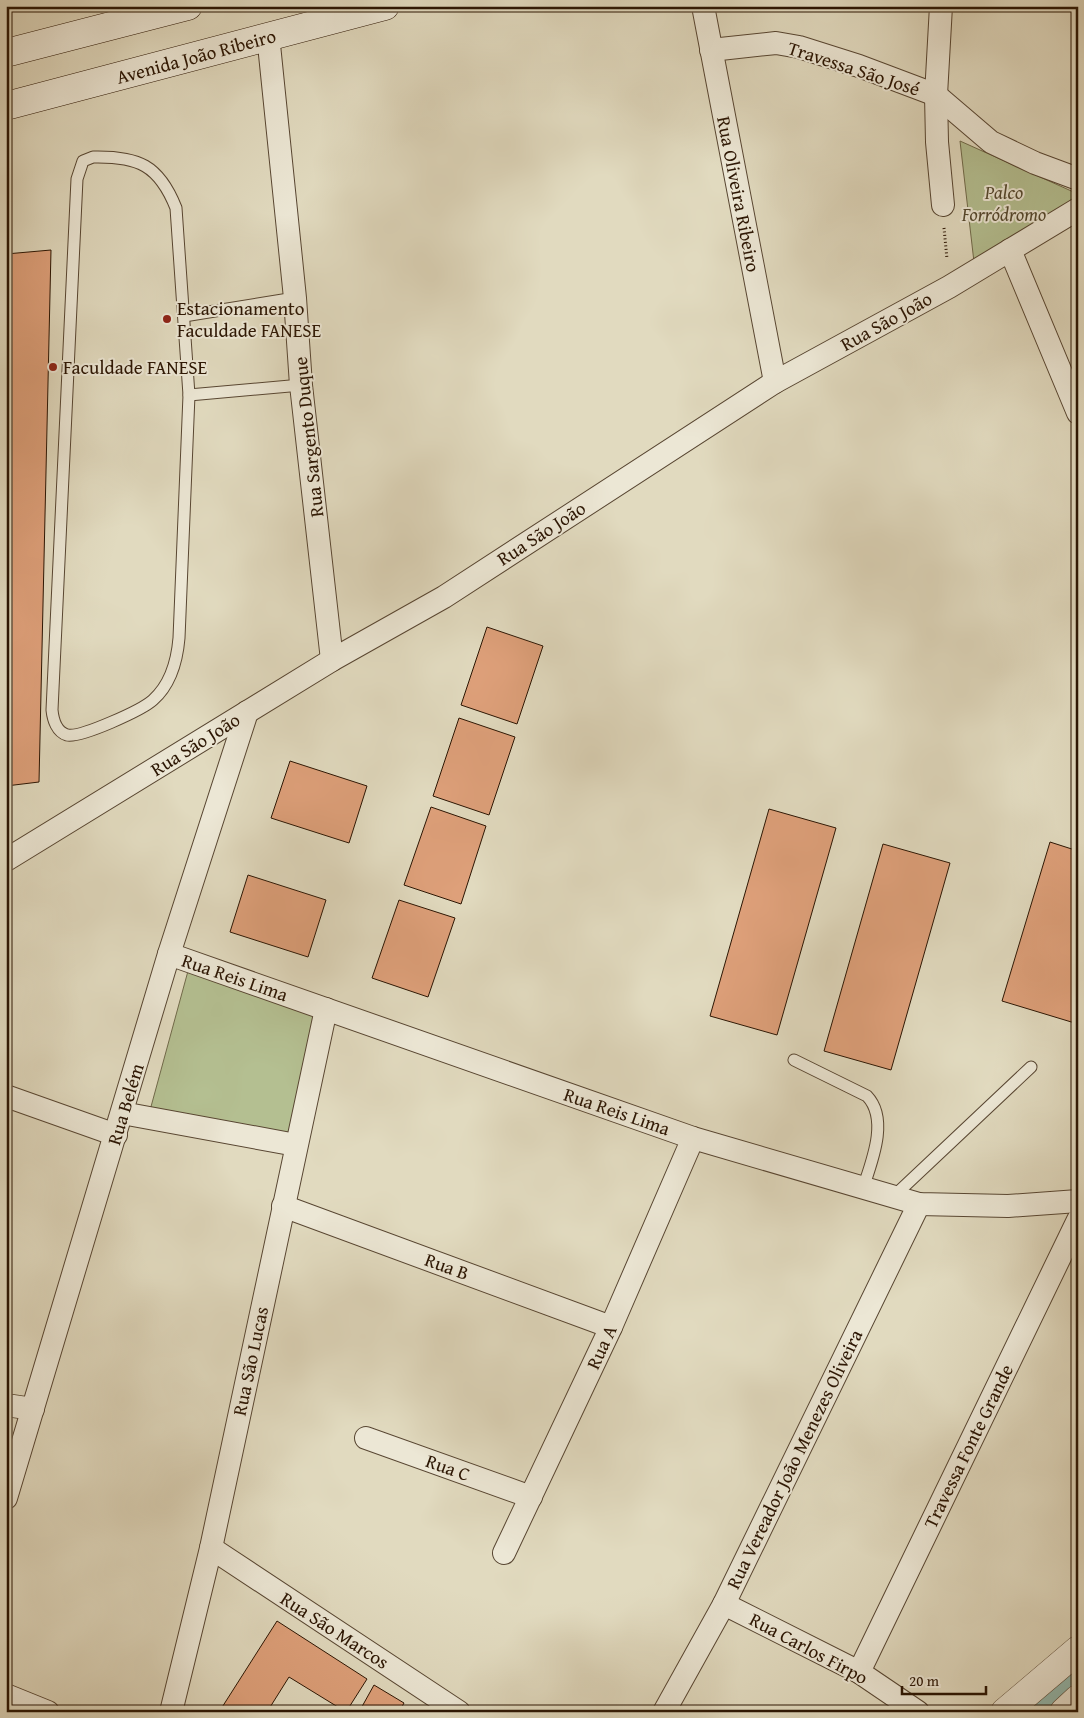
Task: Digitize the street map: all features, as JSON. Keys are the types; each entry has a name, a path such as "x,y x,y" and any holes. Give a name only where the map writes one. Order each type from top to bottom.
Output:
{"main road":[{"path":"6,52 188,6"},
{"name":"Avenida João Ribeiro","path":"6,106 192,58 268,35 385,6"},
{"path":"1005,1712 1078,1650"},
{"path":"1064,1712 1078,1699"}],"street":[{"name":"Rua Oliveira Ribeiro","path":"703,6 775,382"},
{"path":"941,6 936,95 943,205"},
{"name":"Rua Sargento Duque","path":"268,35 295,298 301,385 332,660"},
{"name":"Travessa São José","path":"711,50 767,43 788,44 859,66 936,95 991,142 1035,163 1078,178"},
{"name":"Rua São João","path":"6,860 332,660 444,597 775,382 948,287 1078,209"},
{"path":"1010,250 1078,413"},
{"name":"Rua Belém","path":"6,1498 169,954 248,712"},
{"name":"Rua Reis Lima","path":"169,954 693,1138 893,1197 919,1204 1008,1206 1078,1201"},
{"name":"Rua São Lucas","path":"171,1712 211,1548 326,1009"},
{"path":"6,1096 116,1135"},
{"path":"122,1113 296,1145"},
{"name":"Rua A","path":"504,1553 532,1497 610,1326 693,1138"},
{"name":"Rua Vereador João Menezes Oliveira","path":"664,1712 724,1604 919,1204"},
{"name":"Rua B","path":"283,1206 610,1326"},
{"name":"Travessa Fonte Grande","path":"859,1672 1078,1220"},
{"path":"6,1405 33,1409"},
{"name":"Rua C","path":"366,1438 532,1497"},
{"name":"Rua São Marcos","path":"211,1548 433,1704 459,1712"},
{"name":"Rua Carlos Firpo","path":"724,1604 859,1672 918,1712"},
{"path":"6,1694 48,1712"}],"lane":[{"path":"104,157 132,161 148,168 163,180 176,208 179,229 189,394 179,638 176,665 167,683 152,701 140,709 84,732 68,735 62,732 55,724 52,710 74,216 77,179 85,159 104,157"},
{"path":"184,316 295,298"},
{"path":"189,394 301,385"},
{"path":"794,1060 871,1100 875,1109 877,1137 863,1188"},
{"path":"893,1197 1031,1067"}],"path":[{"path":"943,205 948,287"}],"green space":[{"name":"Palco Forródromo","path":"960,141 1078,194 1078,196 1003,252 974,262"},
{"path":"188,971 324,1012 287,1151 149,1114"}],"building":[{"name":"Faculdade FANESE","path":"51,250 39,782 6,786 6,254"},
{"path":"487,627 543,646 517,724 461,705"},
{"path":"459,718 515,737 489,815 433,796"},
{"path":"290,761 367,786 349,843 271,818"},
{"path":"431,807 486,826 461,904 404,885"},
{"path":"769,809 836,828 777,1035 710,1016"},
{"path":"1050,842 1078,851 1078,1024 1002,1001"},
{"path":"883,844 950,863 891,1070 824,1051"},
{"path":"248,875 326,900 308,957 230,932"},
{"path":"399,900 455,918 428,997 372,978"},
{"path":"277,1621 367,1679 346,1712 289,1677 267,1712 219,1712"},
{"path":"374,1685 404,1703 399,1712 359,1712"}],"waterway":[{"path":"1042,1712 1078,1680"}],"place":[{"name":"Estacionamento Faculdade FANESE","path":"167,319"},
{"name":"Faculdade FANESE","path":"53,367"}]}
